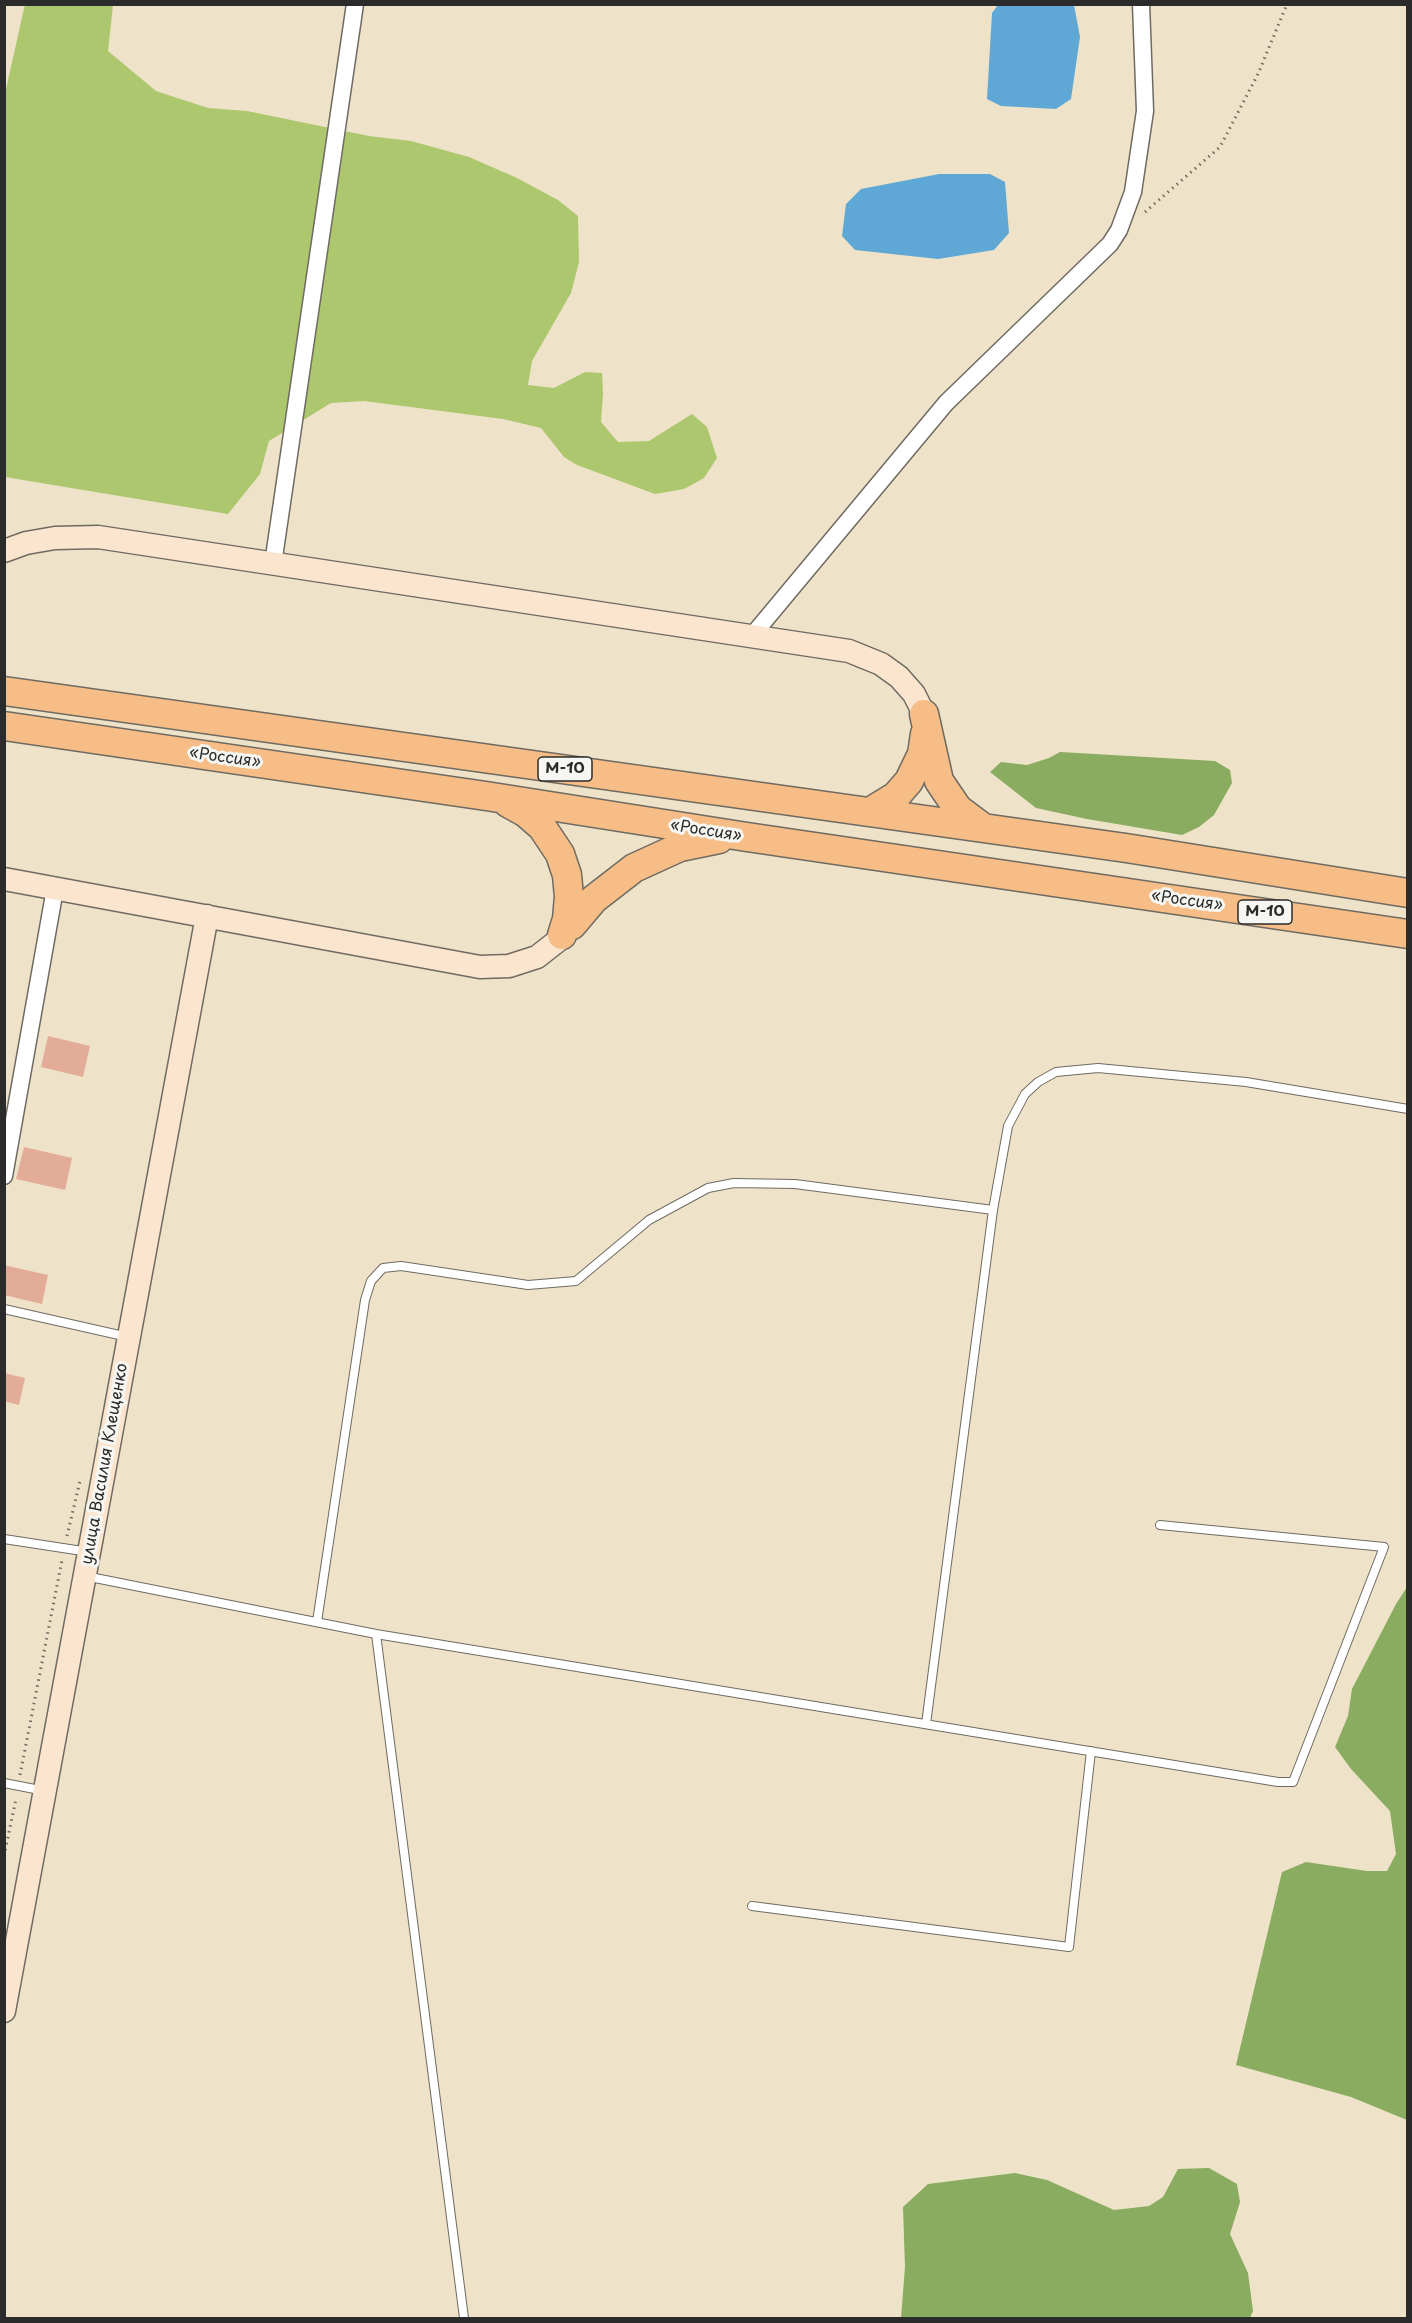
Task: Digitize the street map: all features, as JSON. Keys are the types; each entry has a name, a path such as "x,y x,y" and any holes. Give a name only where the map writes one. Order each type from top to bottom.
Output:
{"highway":[{"name":"М-10","path":"4,691 1126,848 1407,893"},
{"path":"870,812 896,796 914,772 924,744 924,714"},
{"path":"924,714 935,771 944,791 966,817 986,828"},
{"name":"«Россия»","path":"4,726 1407,934"},
{"path":"486,796 507,802 534,819 549,836 560,854 567,875 569,897 566,932"},
{"path":"566,932 607,887 649,859 696,842 747,837"}],"street":[{"path":"273,564 355,4"},
{"path":"751,637 946,403 1110,243 1119,230 1133,192 1145,111 1141,4"},
{"path":"4,551 40,540 83,536 849,651 871,658 899,677 914,694 924,714"},
{"path":"4,879 480,967 523,963 537,957 566,932"},
{"path":"4,1176 55,889"},
{"name":"улица Василия Клещенко","path":"4,2011 207,916"}],"lane":[{"path":"926,1724 993,1210 1008,1126 1025,1094 1038,1082 1056,1072 1098,1068 1246,1082 1407,1109"},
{"path":"317,1622 365,1300 371,1281 382,1268 401,1266 528,1285 576,1281 649,1220 708,1188 734,1183 795,1184 993,1210"},
{"path":"4,1309 129,1337"},
{"path":"85,1576 376,1634 1278,1782 1293,1782 1384,1547 1160,1525"},
{"path":"4,1539 89,1552"},
{"path":"376,1634 464,2319"},
{"path":"753,1905 1069,1947 1091,1751"},
{"path":"4,1783 45,1791"}],"path":[{"path":"1144,214 1220,147 1258,74 1287,4"}],"green space":[{"path":"25,4 113,5 108,51 156,91 208,108 247,111 369,136 411,141 469,157 517,178 558,200 578,216 579,262 571,293 532,361 528,385 554,388 585,372 602,373 601,422 618,442 649,441 692,414 707,427 717,458 704,478 684,489 655,494 577,465 564,457 541,428 503,419 364,401 331,403 269,441 260,474 228,514 5,477 4,98"},
{"path":"1060,752 1215,761 1230,770 1232,783 1214,815 1199,827 1182,835 1036,808 990,772 1001,762 1027,765"},
{"path":"1407,1587 1407,2120 1351,2097 1236,2065 1282,1872 1306,1862 1367,1871 1387,1871 1396,1854 1390,1811 1351,1769 1335,1747 1348,1716 1352,1689"},
{"path":"1209,2168 1237,2184 1240,2202 1230,2234 1248,2273 1253,2311 1250,2318 901,2318 905,2267 903,2207 928,2184 1015,2173 1047,2180 1114,2210 1149,2206 1163,2197 1178,2169"}],"water":[{"path":"998,5 1074,5 1080,37 1071,99 1056,109 1001,106 987,99 992,13"},
{"path":"939,174 990,174 1005,182 1009,233 994,250 938,259 855,250 842,236 846,204 861,189"}],"building":[{"path":"48,1036 90,1046 83,1077 41,1067"},
{"path":"24,1147 72,1158 65,1190 16,1179"},
{"path":"4,1265 48,1275 42,1304 4,1295"},
{"path":"4,1373 25,1378 19,1405 4,1401"}]}
